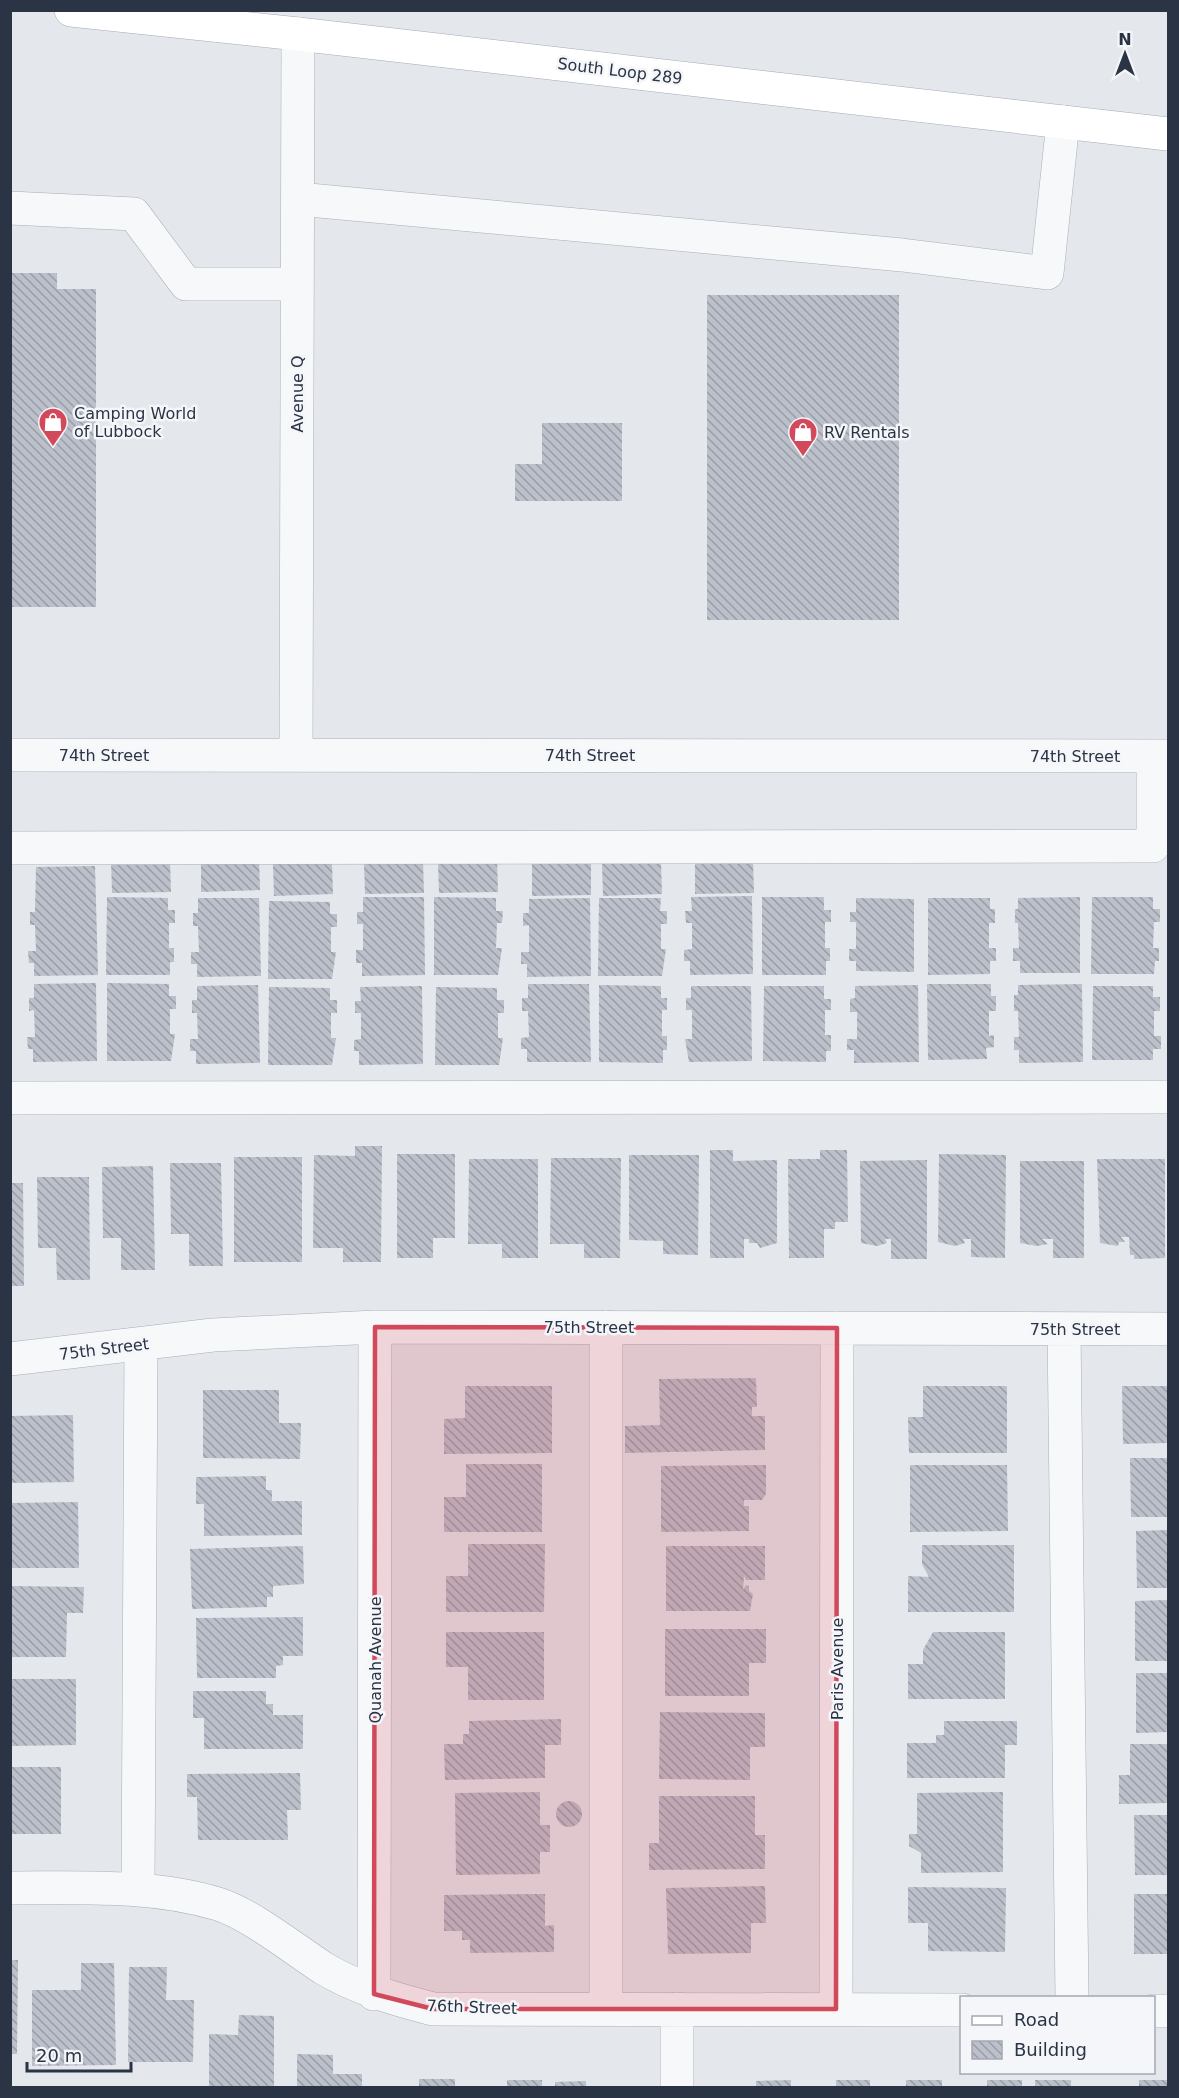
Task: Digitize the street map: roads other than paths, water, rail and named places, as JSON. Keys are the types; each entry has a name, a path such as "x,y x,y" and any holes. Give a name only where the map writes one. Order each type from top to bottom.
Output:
{"main road":[{"name":"South Loop 289","path":"71,10 1168,134"}],"street":[{"name":"Avenue Q","path":"296,755 298,34"},
{"path":"298,199 890,254 1047,273 1064,122"},
{"path":"10,208 134,214 186,284 297,284"},
{"name":"74th Street","path":"10,755 1161,756"},
{"path":"10,848 1153,846 1161,756"},
{"path":"10,1098 1168,1097"},
{"name":"75th Street","path":"10,1359 213,1335 375,1327 1168,1329"},
{"name":"Quanah Avenue","path":"374,1994 375,1327"},
{"path":"606,1328 606,2008"},
{"name":"Paris Avenue","path":"836,2009 837,1328"},
{"path":"1064,1329 1072,1996"},
{"path":"138,1889 141,1345"},
{"name":"76th Street","path":"10,1888 138,1889 220,1905 267,1931 326,1969 374,1994 433,2009 960,2010"},
{"path":"677,2009 677,2088"}],"place":[{"name":"Camping World of Lubbock","path":"53,448"},
{"name":"RV Rentals","path":"803,458"}]}
